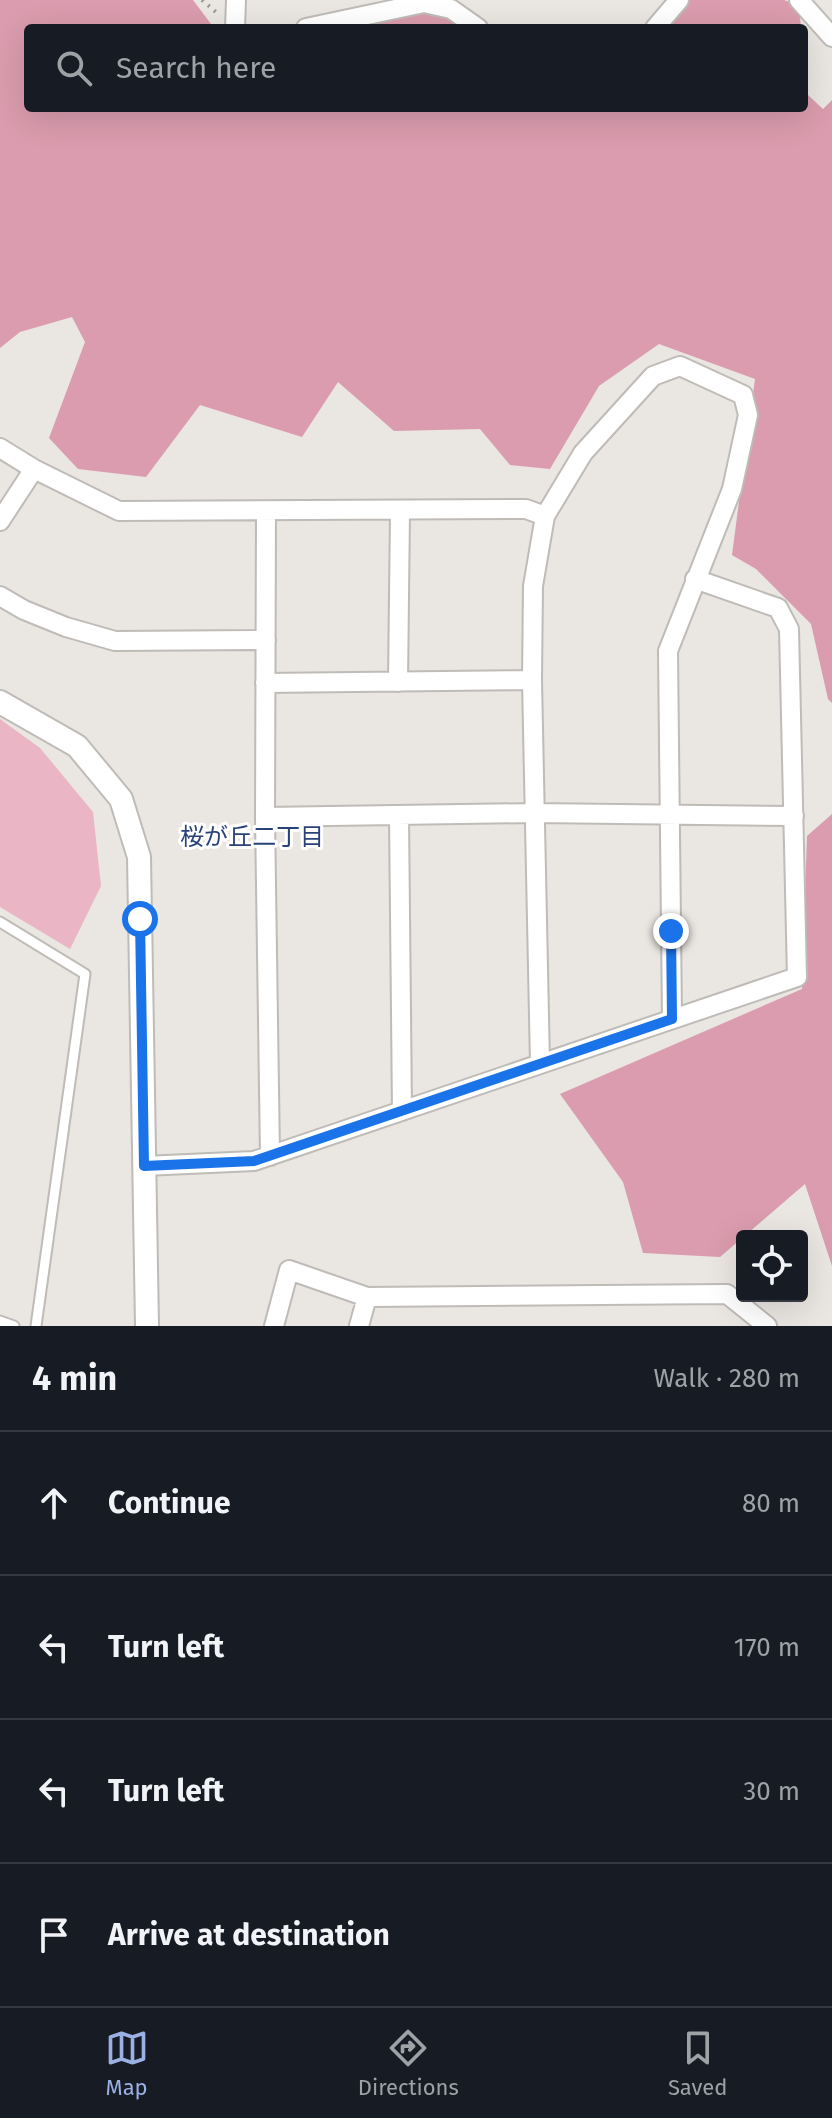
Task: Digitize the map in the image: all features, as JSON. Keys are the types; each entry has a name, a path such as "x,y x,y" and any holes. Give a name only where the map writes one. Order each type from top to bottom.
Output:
{"street":[{"path":"235,24 236,0"},
{"path":"658,24 679,0"},
{"path":"799,0 832,37"},
{"path":"325,24 424,3 451,9 472,24"},
{"path":"540,1064 532,680 533,586 545,516 583,453 653,376 680,366 743,395 748,415 732,489 668,651 672,1019"},
{"path":"0,448 34,469 119,511 526,509 545,516"},
{"path":"0,521 34,469"},
{"path":"398,682 400,511"},
{"path":"266,512 265,817 270,1156"},
{"path":"144,1166 254,1161 797,977 789,629 778,608 695,579"},
{"path":"0,596 24,610 66,627 115,641 266,640"},
{"path":"265,683 532,680"},
{"path":"0,702 77,746 121,799 139,857 147,1326"},
{"path":"265,817 535,813 794,816"},
{"path":"399,815 402,1111"},
{"path":"274,1326 289,1270 367,1297 727,1294 767,1326"},
{"path":"359,1326 367,1297"}],"lane":[{"path":"0,922 85,974 36,1326"},
{"path":"0,1321 14,1326"}],"shaded area":[{"path":"0,0 193,0 211,24 24,24 24,112 808,112 808,95 823,109 832,100 832,703 828,699 811,624 756,569 732,555 755,379 659,344 599,386 550,469 510,465 480,429 394,431 338,382 302,437 200,405 146,477 78,469 49,438 85,342 72,317 20,332 0,348"},
{"path":"690,0 784,0 799,5 801,24 667,24 677,10"},
{"path":"404,9 436,11 459,24 354,24"},
{"path":"0,719 40,748 93,812 101,886 70,949 0,907"},
{"path":"832,814 832,1266 805,1184 751,1230 736,1230 736,1243 720,1257 643,1253 623,1182 560,1094 802,989 807,836"}],"district":[{"name":"桜が丘二丁目","path":"252,837"}],"route":[{"path":"140,919 144,1166 254,1161 672,1019 671,931"}]}
